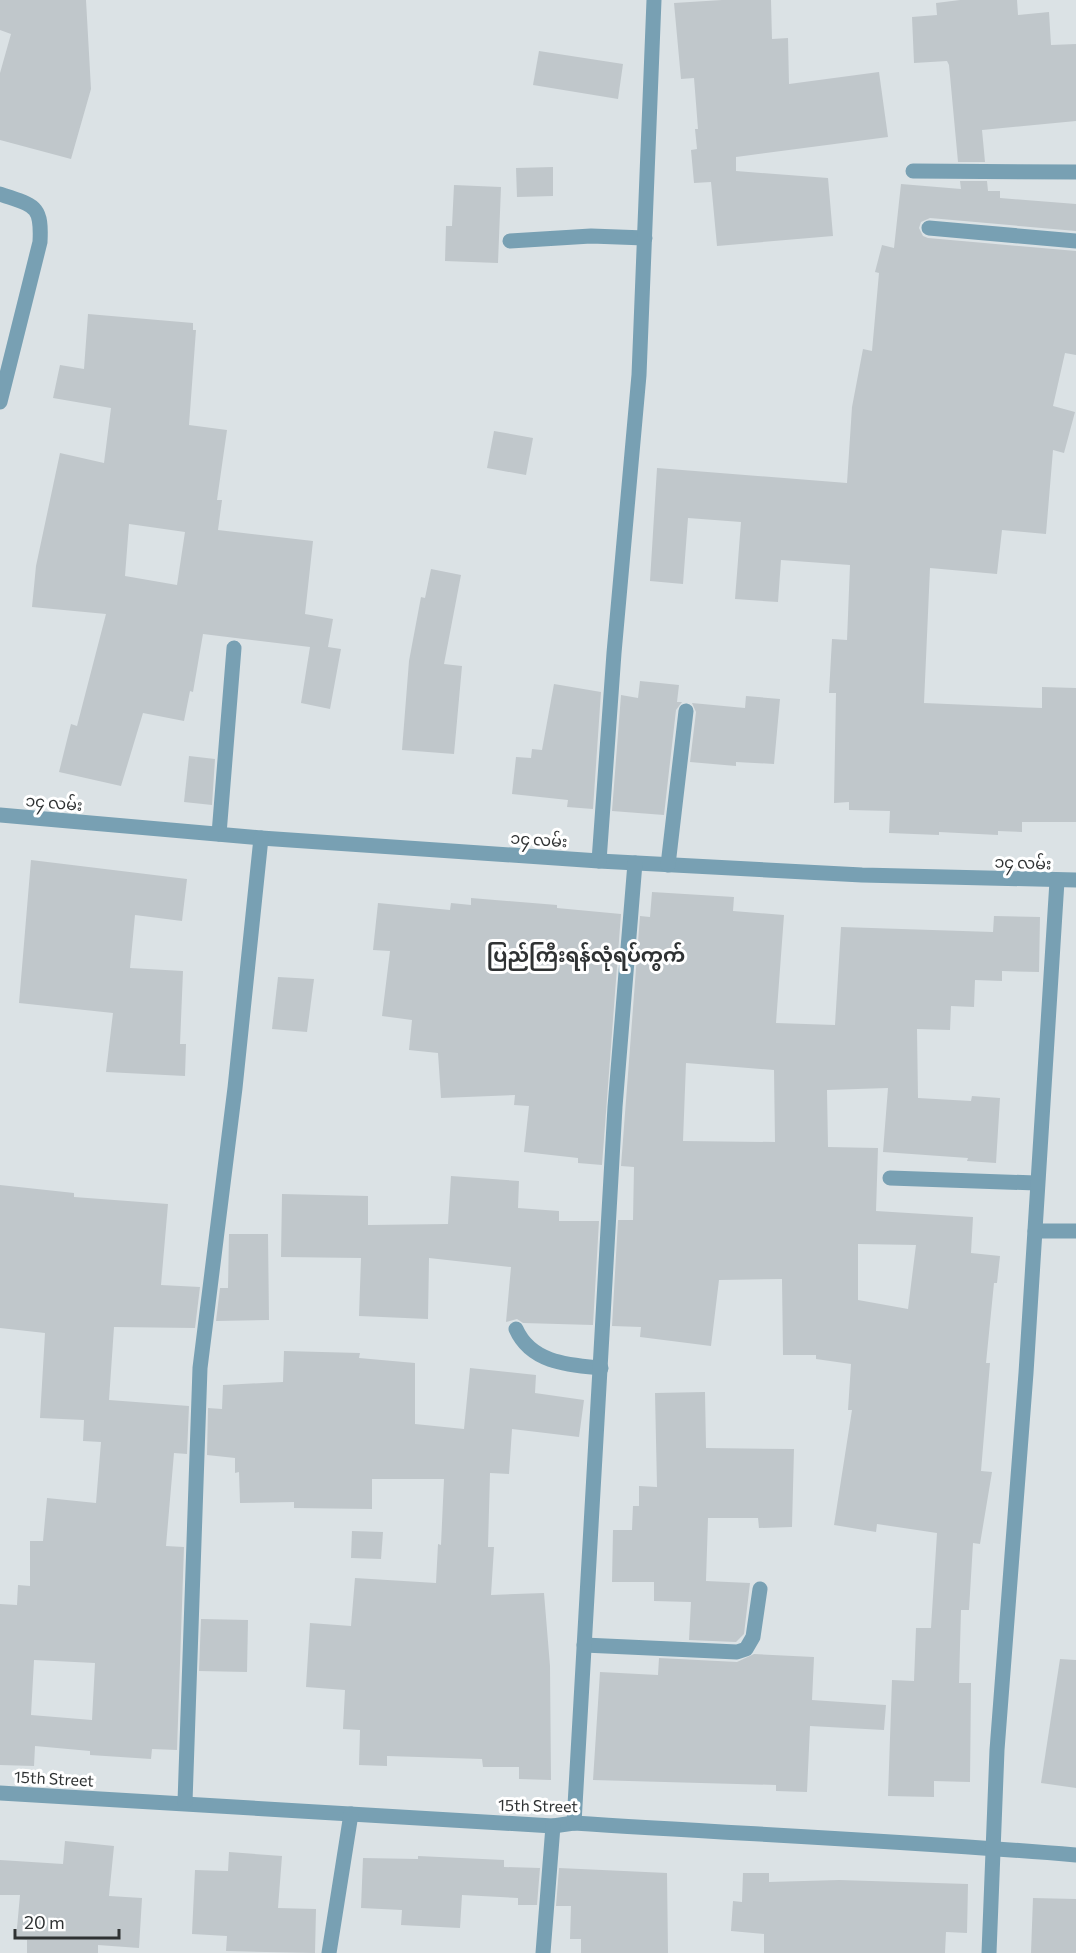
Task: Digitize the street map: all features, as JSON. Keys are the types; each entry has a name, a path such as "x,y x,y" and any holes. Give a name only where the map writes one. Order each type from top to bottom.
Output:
{"street":[{"path":"599,861 614,653 639,375 654,0"},
{"path":"913,171 1076,172"},
{"path":"0,194 32,205 41,219 40,242 0,402"},
{"path":"928,228 1076,241"},
{"path":"510,241 591,236 645,238"},
{"path":"219,834 234,648"},
{"path":"668,865 686,711"},
{"name":"၁၄ လမ်း","path":"0,815 261,838 599,861 1076,880"},
{"path":"185,1802 200,1368 235,1088 261,838"},
{"path":"574,1823 615,1107 635,863"},
{"path":"989,1953 992,1848 1057,881"},
{"path":"890,1178 1036,1184"},
{"path":"1035,1230 1076,1231"},
{"path":"516,1329 522,1343 546,1358 562,1364 601,1368"},
{"path":"584,1645 737,1652 746,1649 753,1637 760,1589"},
{"name":"15th Street","path":"0,1793 185,1802 553,1826 574,1823 724,1833 844,1837 1076,1855"},
{"path":"329,1953 351,1814"},
{"path":"543,1953 553,1826"}],"building":[{"path":"0,0 86,0 91,89 71,159 0,140 0,73 11,34 0,30"},
{"path":"771,0 772,39 788,38 789,84 879,72 888,137 736,157 736,171 828,178 833,236 717,246 711,182 694,183 691,150 697,149 695,129 698,129 694,78 681,79 674,3"},
{"path":"960,0 1017,0 1018,15 1049,12 1051,45 1076,44 1076,121 982,130 985,162 958,162 949,65 947,61 914,63 912,17 937,15 936,3"},
{"path":"539,51 623,64 618,99 533,85"},
{"path":"553,167 553,196 517,197 516,168"},
{"path":"960,181 987,181 988,191 1000,191 1000,198 1076,204 1076,231 930,218 921,222 919,228 923,236 928,238 1076,251 1076,355 1065,353 1053,406 1075,412 1064,453 1053,450 1046,534 1002,530 997,574 930,568 924,703 1042,708 1042,687 1076,688 1076,822 1022,822 1022,832 998,831 998,835 939,832 939,835 889,833 890,811 849,810 849,802 834,803 836,693 829,693 832,639 847,640 850,565 781,560 778,602 735,599 741,522 688,518 683,584 650,581 657,468 847,483 852,407 863,349 872,351 879,273 875,272 882,245 894,248 901,184 961,189"},
{"path":"454,185 501,187 498,263 445,261 446,226 452,226"},
{"path":"88,314 193,323 193,330 196,330 189,425 227,430 217,500 222,500 218,530 313,541 305,614 333,619 328,647 341,649 330,709 301,703 310,647 203,634 193,692 190,691 184,721 143,713 121,786 59,772 71,724 77,726 106,614 32,607 36,566 60,453 104,463 111,408 53,398 60,365 84,369","holes":["129,524 185,532 177,585 125,576"]},
{"path":"494,431 533,438 526,475 487,468"},
{"path":"431,569 461,575 444,664 462,666 454,754 402,750 409,661 421,597 425,598"},
{"path":"640,681 679,685 677,702 682,702 676,710 664,815 612,811 621,695 638,698"},
{"path":"554,684 601,692 593,809 567,807 568,800 512,794 516,757 531,758 532,749 542,750"},
{"path":"746,696 780,699 774,764 736,762 736,766 690,762 696,712 692,703 745,708"},
{"path":"189,756 215,759 212,805 184,802"},
{"path":"31,860 187,879 182,921 135,915 130,968 183,971 180,1044 186,1044 185,1076 106,1072 113,1013 19,1003"},
{"path":"652,892 734,897 733,911 784,915 776,1023 835,1025 841,927 993,932 994,916 1040,917 1039,972 1002,971 1002,981 975,980 974,1007 951,1006 950,1030 917,1029 918,1098 971,1101 972,1096 1000,1098 996,1163 967,1161 968,1158 883,1152 888,1088 827,1090 828,1147 878,1148 876,1211 973,1217 971,1253 1000,1256 997,1283 994,1283 986,1363 990,1363 981,1471 992,1472 980,1544 973,1543 969,1610 961,1610 959,1683 971,1683 970,1782 934,1781 934,1797 888,1796 892,1680 914,1681 916,1628 931,1628 937,1533 877,1524 876,1532 834,1525 852,1410 848,1410 851,1364 816,1359 816,1355 783,1355 782,1279 719,1280 711,1346 640,1337 641,1327 612,1326 618,1220 633,1220 634,1167 621,1166 640,916 650,917","holes":["686,1063 774,1070 775,1142 683,1141","858,1244 916,1245 908,1309 858,1300"]},
{"path":"471,898 557,905 557,908 621,914 602,1165 578,1163 578,1158 524,1152 529,1106 514,1105 515,1095 441,1098 438,1053 409,1050 412,1020 382,1016 390,951 373,950 378,903 450,910 451,903 471,905"},
{"path":"278,977 314,979 307,1032 272,1029"},
{"path":"451,1176 519,1181 518,1208 559,1211 559,1221 599,1221 593,1325 523,1323 517,1319 506,1322 511,1267 429,1258 428,1319 359,1316 361,1258 281,1257 282,1194 368,1196 368,1225 448,1224"},
{"path":"0,1185 74,1193 74,1197 168,1204 161,1285 200,1287 195,1328 114,1327 109,1400 189,1406 187,1454 174,1453 166,1546 184,1547 177,1750 152,1749 151,1759 90,1755 90,1751 35,1746 34,1766 0,1765 0,1604 17,1605 18,1585 30,1586 30,1541 43,1541 47,1498 96,1503 101,1442 83,1441 84,1420 40,1418 45,1333 0,1328","holes":["34,1660 95,1663 92,1720 31,1715"]},
{"path":"229,1234 268,1234 269,1320 216,1321 220,1288 228,1288"},
{"path":"284,1351 360,1353 359,1358 415,1363 415,1424 464,1429 470,1368 536,1375 535,1393 584,1400 579,1437 512,1429 509,1474 490,1473 488,1547 494,1547 491,1595 544,1593 550,1666 551,1780 519,1779 519,1767 483,1767 482,1759 387,1756 387,1766 359,1765 360,1730 343,1729 345,1690 306,1687 310,1623 351,1626 355,1578 436,1583 438,1544 441,1545 444,1479 372,1479 372,1509 294,1508 294,1502 240,1503 239,1472 235,1473 235,1458 207,1455 208,1408 222,1409 223,1385 283,1382"},
{"path":"705,1392 706,1448 794,1449 792,1527 759,1528 758,1518 708,1518 706,1581 750,1583 744,1634 736,1642 689,1640 691,1602 654,1601 654,1582 612,1582 613,1530 632,1530 633,1506 639,1506 639,1486 657,1487 655,1393"},
{"path":"352,1531 383,1532 381,1559 351,1558"},
{"path":"201,1619 248,1620 247,1672 199,1671"},
{"path":"754,1654 814,1657 812,1700 886,1705 884,1730 810,1726 807,1792 776,1791 776,1785 593,1780 600,1672 658,1675 659,1658 737,1662"},
{"path":"1060,1659 1076,1660 1076,1788 1041,1783"},
{"path":"65,1841 114,1846 109,1896 142,1898 139,1948 98,1945 98,1953 27,1953 27,1940 16,1939 20,1895 0,1895 0,1860 63,1864"},
{"path":"229,1852 282,1856 278,1908 316,1909 315,1953 226,1951 227,1936 192,1934 195,1870 228,1871"},
{"path":"418,1856 504,1860 504,1867 540,1868 537,1905 518,1905 518,1898 462,1895 460,1928 401,1925 402,1910 361,1908 363,1858 418,1859"},
{"path":"559,1868 667,1873 668,1953 581,1953 581,1939 570,1939 571,1906 556,1906"},
{"path":"743,1873 769,1873 769,1882 839,1880 968,1884 967,1933 946,1932 945,1953 764,1953 764,1934 731,1931 733,1901 742,1902"},
{"path":"1033,1898 1076,1899 1076,1953 1031,1953"}],"district":[{"name":"ပြည်ကြီးရန်လုံရပ်ကွက်","path":"586,954"}]}
